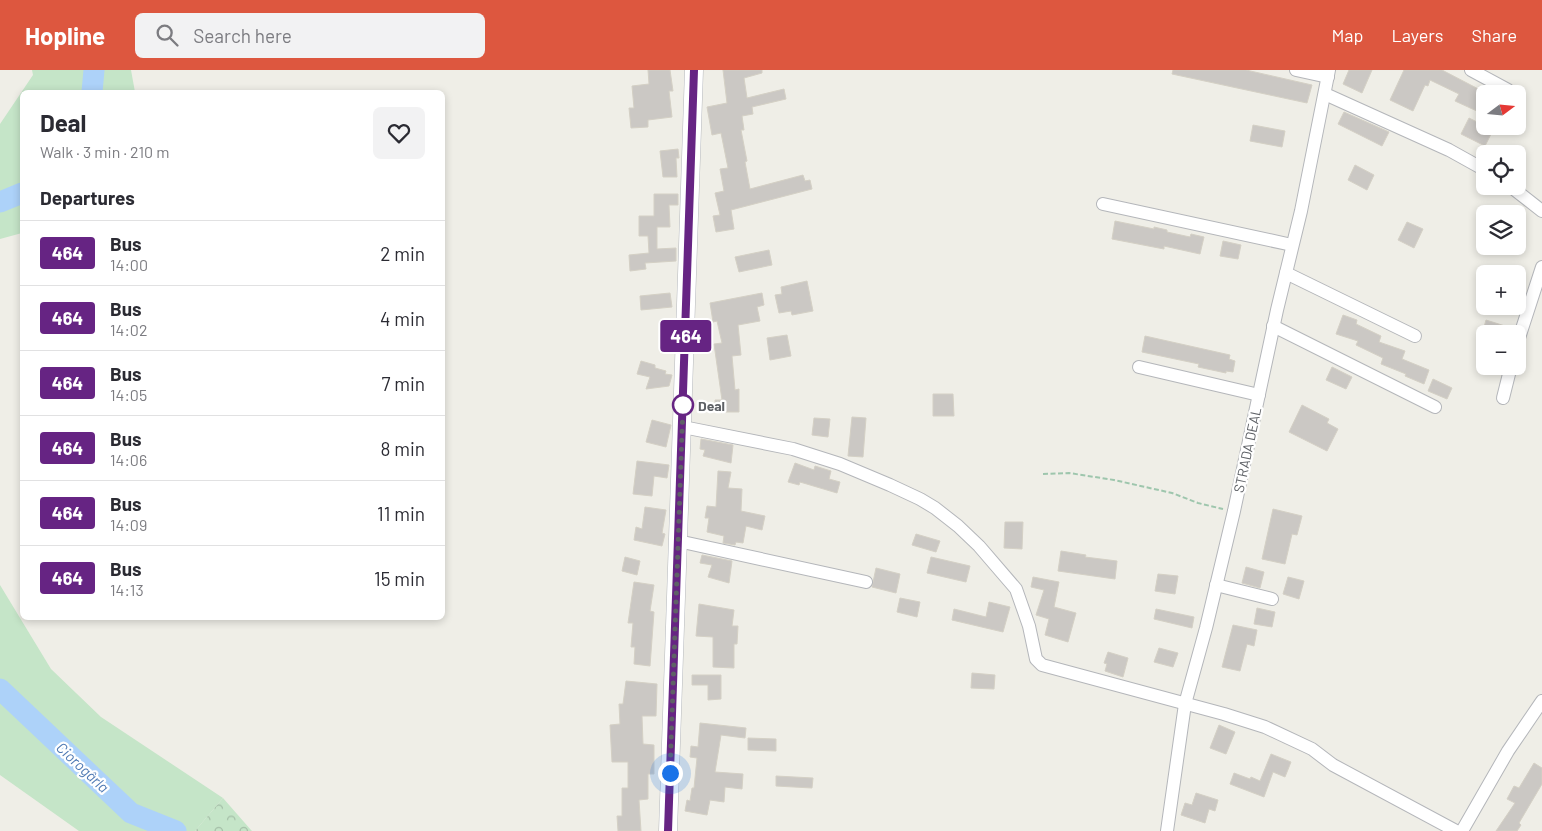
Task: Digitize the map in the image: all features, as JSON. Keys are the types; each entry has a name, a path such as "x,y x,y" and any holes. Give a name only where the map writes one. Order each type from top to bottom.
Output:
{"main road":[{"path":"668,831 694,70"}],"street":[{"path":"1296,70 1329,73"},
{"path":"1471,70 1499,85"},
{"name":"STRADA DEAL","path":"1168,831 1185,704 1234,511 1329,73"},
{"path":"1325,94 1448,150 1476,165"},
{"path":"1522,195 1542,211"},
{"path":"1103,204 1292,245"},
{"path":"1523,325 1542,267"},
{"path":"1286,273 1416,336"},
{"path":"1273,326 1435,407"},
{"path":"1139,367 1259,395"},
{"path":"1504,398 1509,375"},
{"path":"682,427 748,438 793,449 840,464 920,498 958,526 1007,576 1016,589 1029,626 1034,652 1038,662 1042,665 1265,727 1312,749 1333,764 1456,831"},
{"path":"678,541 866,582"},
{"path":"1216,585 1272,599"},
{"path":"1462,831 1508,751 1542,701"}],"path":[{"path":"1043,474 1069,473 1114,480 1172,493 1198,503 1234,511"}],"green space":[{"path":"32,70 131,70 135,90 23,90 33,75"},
{"path":"20,94 20,234 0,239 0,124"},
{"path":"0,585 51,669 101,717 223,798 195,831 79,831 0,775"},
{"path":"223,798 251,830 252,831 195,831"}],"building":[{"path":"648,70 670,70 673,91 669,91 672,117 648,120 648,127 631,128 629,108 634,108 632,86 649,84"},
{"path":"723,70 762,70 762,73 744,78 747,98 784,89 786,99 752,107 753,114 742,116 744,130 741,130 750,189 803,175 805,181 810,180 812,189 731,210 734,229 716,232 713,216 720,215 715,193 724,191 720,169 728,168 721,133 712,135 707,107 727,103"},
{"path":"1173,70 1246,70 1312,85 1307,103 1172,74"},
{"path":"1349,70 1372,70 1362,93 1343,84"},
{"path":"1404,70 1442,70 1476,88 1476,111 1455,101 1459,94 1430,80 1428,86 1425,85 1413,111 1390,100"},
{"path":"1344,112 1389,132 1382,146 1338,124"},
{"path":"1469,118 1476,122 1476,135 1490,135 1486,145 1483,145 1461,134"},
{"path":"1253,125 1285,131 1282,147 1250,141"},
{"path":"678,149 679,158 676,158 677,177 663,177 660,151"},
{"path":"1355,165 1374,175 1367,190 1348,180"},
{"path":"654,194 678,194 678,205 669,205 670,227 657,227 657,249 676,248 676,261 645,263 646,269 630,271 629,255 649,253 648,236 639,236 639,216 654,216"},
{"path":"1115,221 1154,229 1154,227 1190,237 1191,234 1204,237 1200,254 1164,246 1164,249 1112,239"},
{"path":"1407,222 1423,229 1414,248 1398,240"},
{"path":"1223,241 1241,245 1238,259 1220,256"},
{"path":"769,250 772,265 739,272 735,257"},
{"path":"807,281 813,311 792,315 791,311 779,313 775,295 782,294 781,287"},
{"path":"670,293 672,307 641,310 640,296"},
{"path":"762,293 764,305 757,307 760,321 738,325 741,355 732,356 735,390 739,389 739,412 715,412 715,400 722,400 714,344 722,343 717,321 713,322 710,303"},
{"path":"1343,315 1357,320 1356,324 1381,336 1379,342 1405,351 1402,359 1429,370 1424,384 1381,364 1383,358 1356,345 1358,341 1336,334"},
{"path":"1486,320 1502,325 1485,325"},
{"path":"787,335 791,356 770,360 767,338"},
{"path":"1145,336 1230,355 1229,359 1235,361 1233,372 1226,371 1226,373 1198,367 1199,364 1142,352"},
{"path":"641,361 655,365 655,368 666,371 665,374 672,375 669,386 646,389 650,377 637,374"},
{"path":"1332,367 1352,377 1346,389 1326,380"},
{"path":"1433,379 1452,388 1447,399 1428,391"},
{"path":"933,394 953,394 954,416 933,416"},
{"path":"1302,405 1329,419 1327,423 1338,429 1327,451 1289,432"},
{"path":"852,417 866,418 863,457 848,456"},
{"path":"814,418 830,419 828,437 812,435"},
{"path":"652,420 671,425 666,447 646,442"},
{"path":"701,439 733,445 731,463 703,456 705,450 700,449"},
{"path":"637,461 669,465 667,478 654,476 652,496 633,494"},
{"path":"795,463 814,470 815,466 831,471 829,479 840,482 837,493 800,482 799,485 788,482"},
{"path":"718,471 731,472 728,488 742,489 741,511 765,516 762,530 746,526 743,543 736,542 735,545 723,543 724,536 707,532 709,518 705,518 707,506 716,507"},
{"path":"645,507 666,510 662,533 665,534 662,546 634,540 636,527 642,529"},
{"path":"1273,509 1302,516 1297,535 1292,534 1285,564 1262,559"},
{"path":"1005,522 1023,522 1022,549 1004,548"},
{"path":"916,534 940,541 936,552 912,545"},
{"path":"1061,551 1086,555 1085,557 1117,561 1115,579 1058,571"},
{"path":"702,555 732,561 729,583 708,577 712,565 700,563"},
{"path":"625,557 640,561 637,575 622,571"},
{"path":"931,557 970,566 966,582 927,573"},
{"path":"1246,567 1264,572 1260,588 1242,583"},
{"path":"876,568 900,574 896,593 872,587"},
{"path":"1158,574 1178,576 1175,594 1155,591"},
{"path":"1033,577 1059,582 1054,607 1076,613 1068,642 1045,635 1049,619 1036,615 1044,590 1031,587"},
{"path":"1288,577 1304,581 1299,599 1283,594"},
{"path":"634,582 654,585 650,611 654,612 650,666 634,664 635,647 631,647 633,623 628,623"},
{"path":"900,598 920,602 917,617 897,612"},
{"path":"989,602 1010,607 1003,632 952,620 954,609 986,617"},
{"path":"699,604 734,610 732,626 738,626 737,644 734,644 734,668 713,667 713,637 696,636"},
{"path":"1257,608 1275,612 1272,627 1254,624"},
{"path":"1156,609 1194,617 1192,628 1154,619"},
{"path":"1233,625 1257,630 1254,646 1247,644 1240,671 1222,667"},
{"path":"1159,648 1178,653 1173,667 1154,662"},
{"path":"1108,652 1128,658 1123,677 1105,671 1107,664 1104,663"},
{"path":"972,673 995,675 994,689 971,688"},
{"path":"692,675 721,675 721,699 708,700 708,685 692,685"},
{"path":"626,681 657,684 656,716 642,716 643,744 654,745 654,774 648,774 648,799 639,800 641,831 618,831 617,816 622,816 622,788 628,788 628,762 612,762 610,725 620,724 619,704 623,704"},
{"path":"700,723 746,728 745,738 721,735 715,772 743,774 742,789 725,787 724,802 710,800 707,815 685,811 687,800 690,801 692,788 694,788 697,758 690,757 691,746 698,747"},
{"path":"1219,725 1235,732 1226,754 1210,748"},
{"path":"748,738 776,739 776,751 748,750"},
{"path":"1271,754 1291,762 1285,777 1273,772 1264,797 1230,784 1234,773 1260,781"},
{"path":"1534,763 1542,768 1542,784 1519,823 1521,825 1517,831 1496,831 1515,803 1507,799 1514,786 1519,788"},
{"path":"776,776 813,778 812,788 776,786"},
{"path":"1196,793 1218,800 1215,811 1209,809 1205,823 1181,815 1185,803 1192,805"}],"waterway":[{"name":"Ciorogârla","path":"92,90 94,70"},
{"name":"Ciorogârla","path":"0,202 20,194"},
{"name":"Ciorogârla","path":"0,689 131,813 176,831"}],"bus line":[{"name":"464","path":"668,831 694,70"}],"place":[{"name":"Deal","path":"683,405"}],"route":[{"path":"670,773 683,405"}]}
